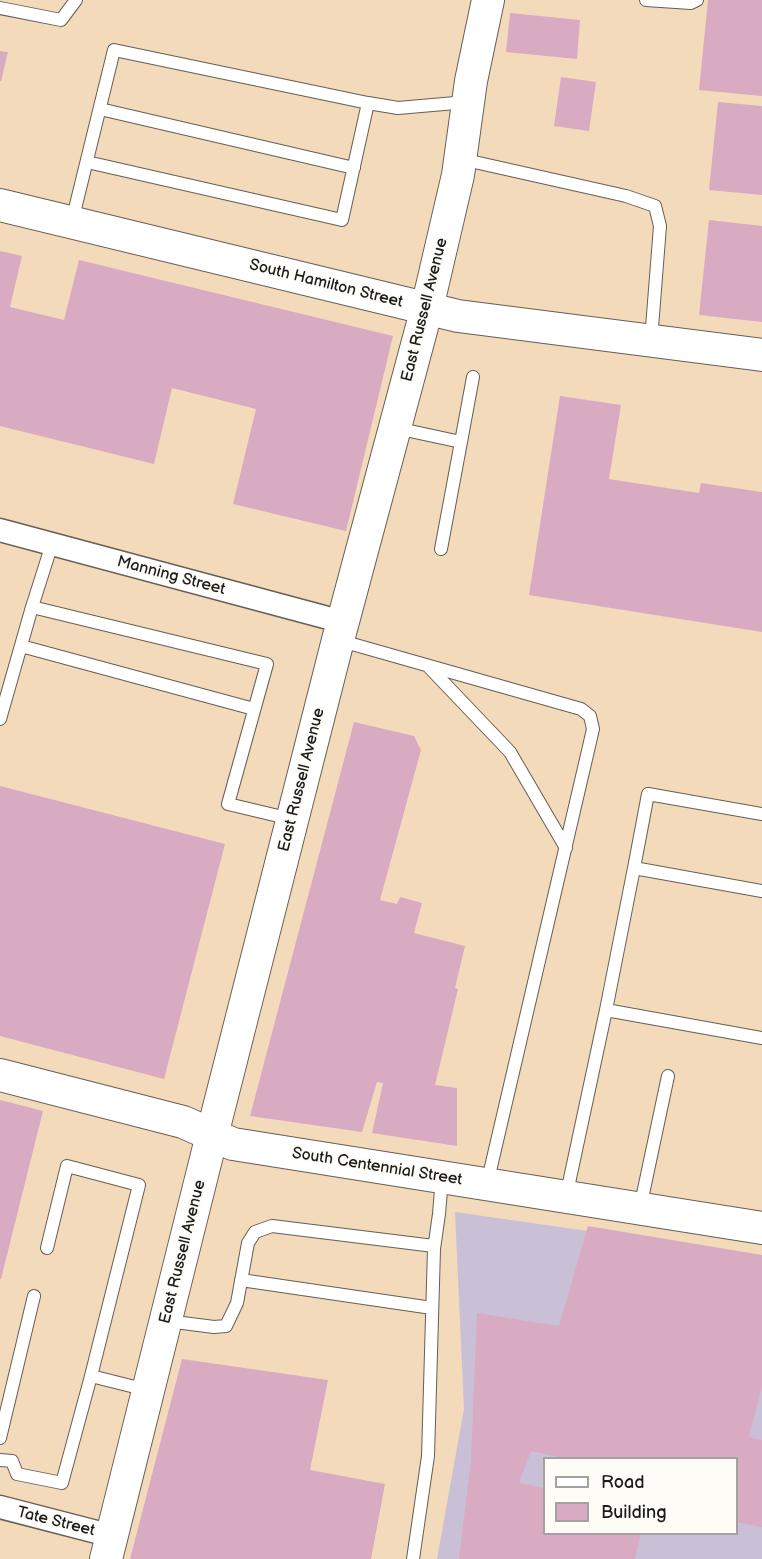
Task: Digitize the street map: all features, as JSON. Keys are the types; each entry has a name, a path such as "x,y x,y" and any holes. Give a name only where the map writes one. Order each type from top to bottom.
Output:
{"main road":[{"name":"East Russell Avenue","path":"109,1547 340,631 427,309 458,175 468,101 488,0"},
{"name":"South Hamilton Street","path":"0,205 458,316 762,355"},
{"name":"South Centennial Street","path":"0,1075 183,1122 233,1144 762,1228"}],"street":[{"name":"Manning Street","path":"0,530 340,631"},
{"name":"Tate Street","path":"0,1507 109,1547"}],"lane":[{"path":"0,8 22,6 61,20 76,0"},
{"path":"646,0 691,3 697,0"},
{"path":"72,222 114,50 398,108 468,101"},
{"path":"87,162 342,220 368,103"},
{"path":"100,109 354,168"},
{"path":"461,159 626,196 655,206 660,226 651,342"},
{"path":"441,549 473,377"},
{"path":"395,428 461,442"},
{"path":"0,719 52,544"},
{"path":"32,607 267,664 228,804 292,819"},
{"path":"340,631 428,666 581,709 590,716 593,729 487,1185"},
{"path":"21,646 254,709"},
{"path":"428,666 510,752 566,848"},
{"path":"566,1197 606,1010 648,794 762,814"},
{"path":"634,868 762,891"},
{"path":"606,1010 762,1038"},
{"path":"640,1209 668,1076"},
{"path":"0,1460 12,1461 17,1474 62,1484 139,1185 67,1166 47,1248"},
{"path":"413,1559 428,1456 434,1246 442,1178"},
{"path":"165,1320 214,1327 226,1326 237,1303 248,1243 255,1232 272,1226 434,1246"},
{"path":"241,1280 432,1308"},
{"path":"0,1438 34,1296"},
{"path":"91,1376 148,1390"}],"shaded area":[{"path":"455,1212 762,1256 762,1559 437,1559 464,1409"}],"building":[{"path":"708,0 762,0 762,96 699,90"},
{"path":"510,13 580,20 577,59 506,52"},
{"path":"0,51 8,52 1,81 0,81"},
{"path":"561,77 596,82 589,131 554,126"},
{"path":"718,102 762,106 762,195 709,190"},
{"path":"709,220 762,226 762,322 699,315"},
{"path":"0,251 22,256 10,307 64,320 79,260 393,336 346,531 233,504 256,409 172,388 154,464 0,426"},
{"path":"560,396 621,405 609,479 699,493 701,483 762,492 762,632 529,595"},
{"path":"354,722 414,736 421,750 380,900 397,904 400,897 422,903 414,933 465,946 455,988 458,989 435,1085 457,1088 457,1146 372,1133 383,1083 377,1082 362,1132 250,1116"},
{"path":"0,786 225,844 164,1079 0,1036"},
{"path":"0,1100 43,1111 1,1279 0,1279"},
{"path":"588,1226 762,1255 762,1386 749,1437 762,1440 762,1527 738,1522 738,1457 558,1457 531,1451 519,1483 543,1488 543,1535 641,1535 635,1559 459,1559 471,1460 477,1313 559,1326"},
{"path":"182,1359 328,1380 310,1470 385,1484 371,1559 130,1559"}]}
